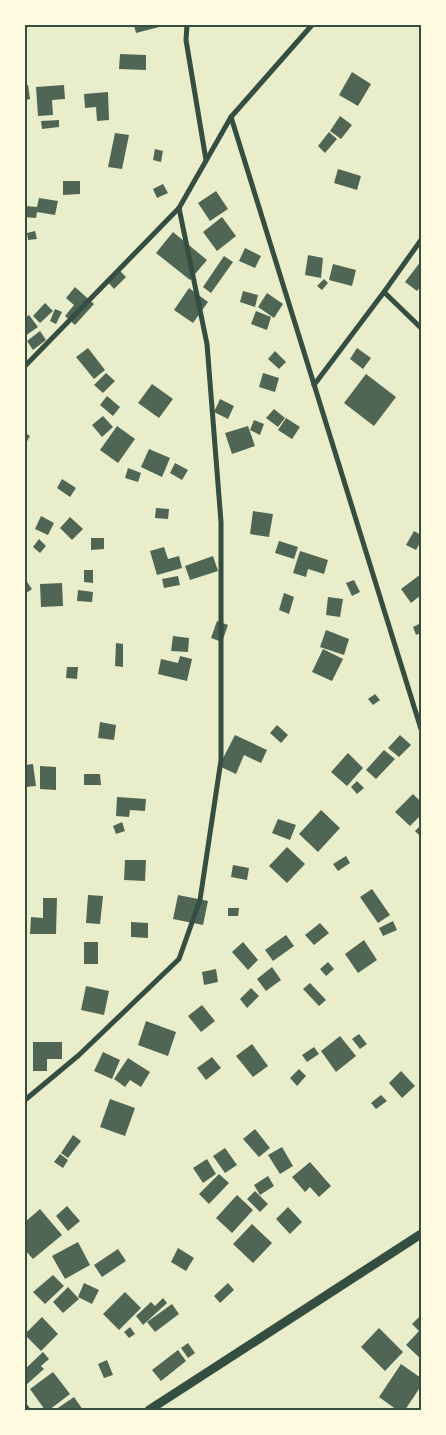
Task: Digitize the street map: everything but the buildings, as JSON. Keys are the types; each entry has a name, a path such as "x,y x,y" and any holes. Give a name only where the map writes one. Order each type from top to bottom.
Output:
{"street":[{"path":"187,25 186,40 206,160"},
{"path":"25,366 179,208 231,116 312,25"},
{"path":"231,116 421,729"},
{"path":"25,1100 79,1055 179,959 200,900 221,760 221,522 207,344 179,208"},
{"path":"314,385 421,240"},
{"path":"384,292 421,328"},
{"path":"149,1410 421,1234"},
{"path":"25,1406 28,1410"}]}
